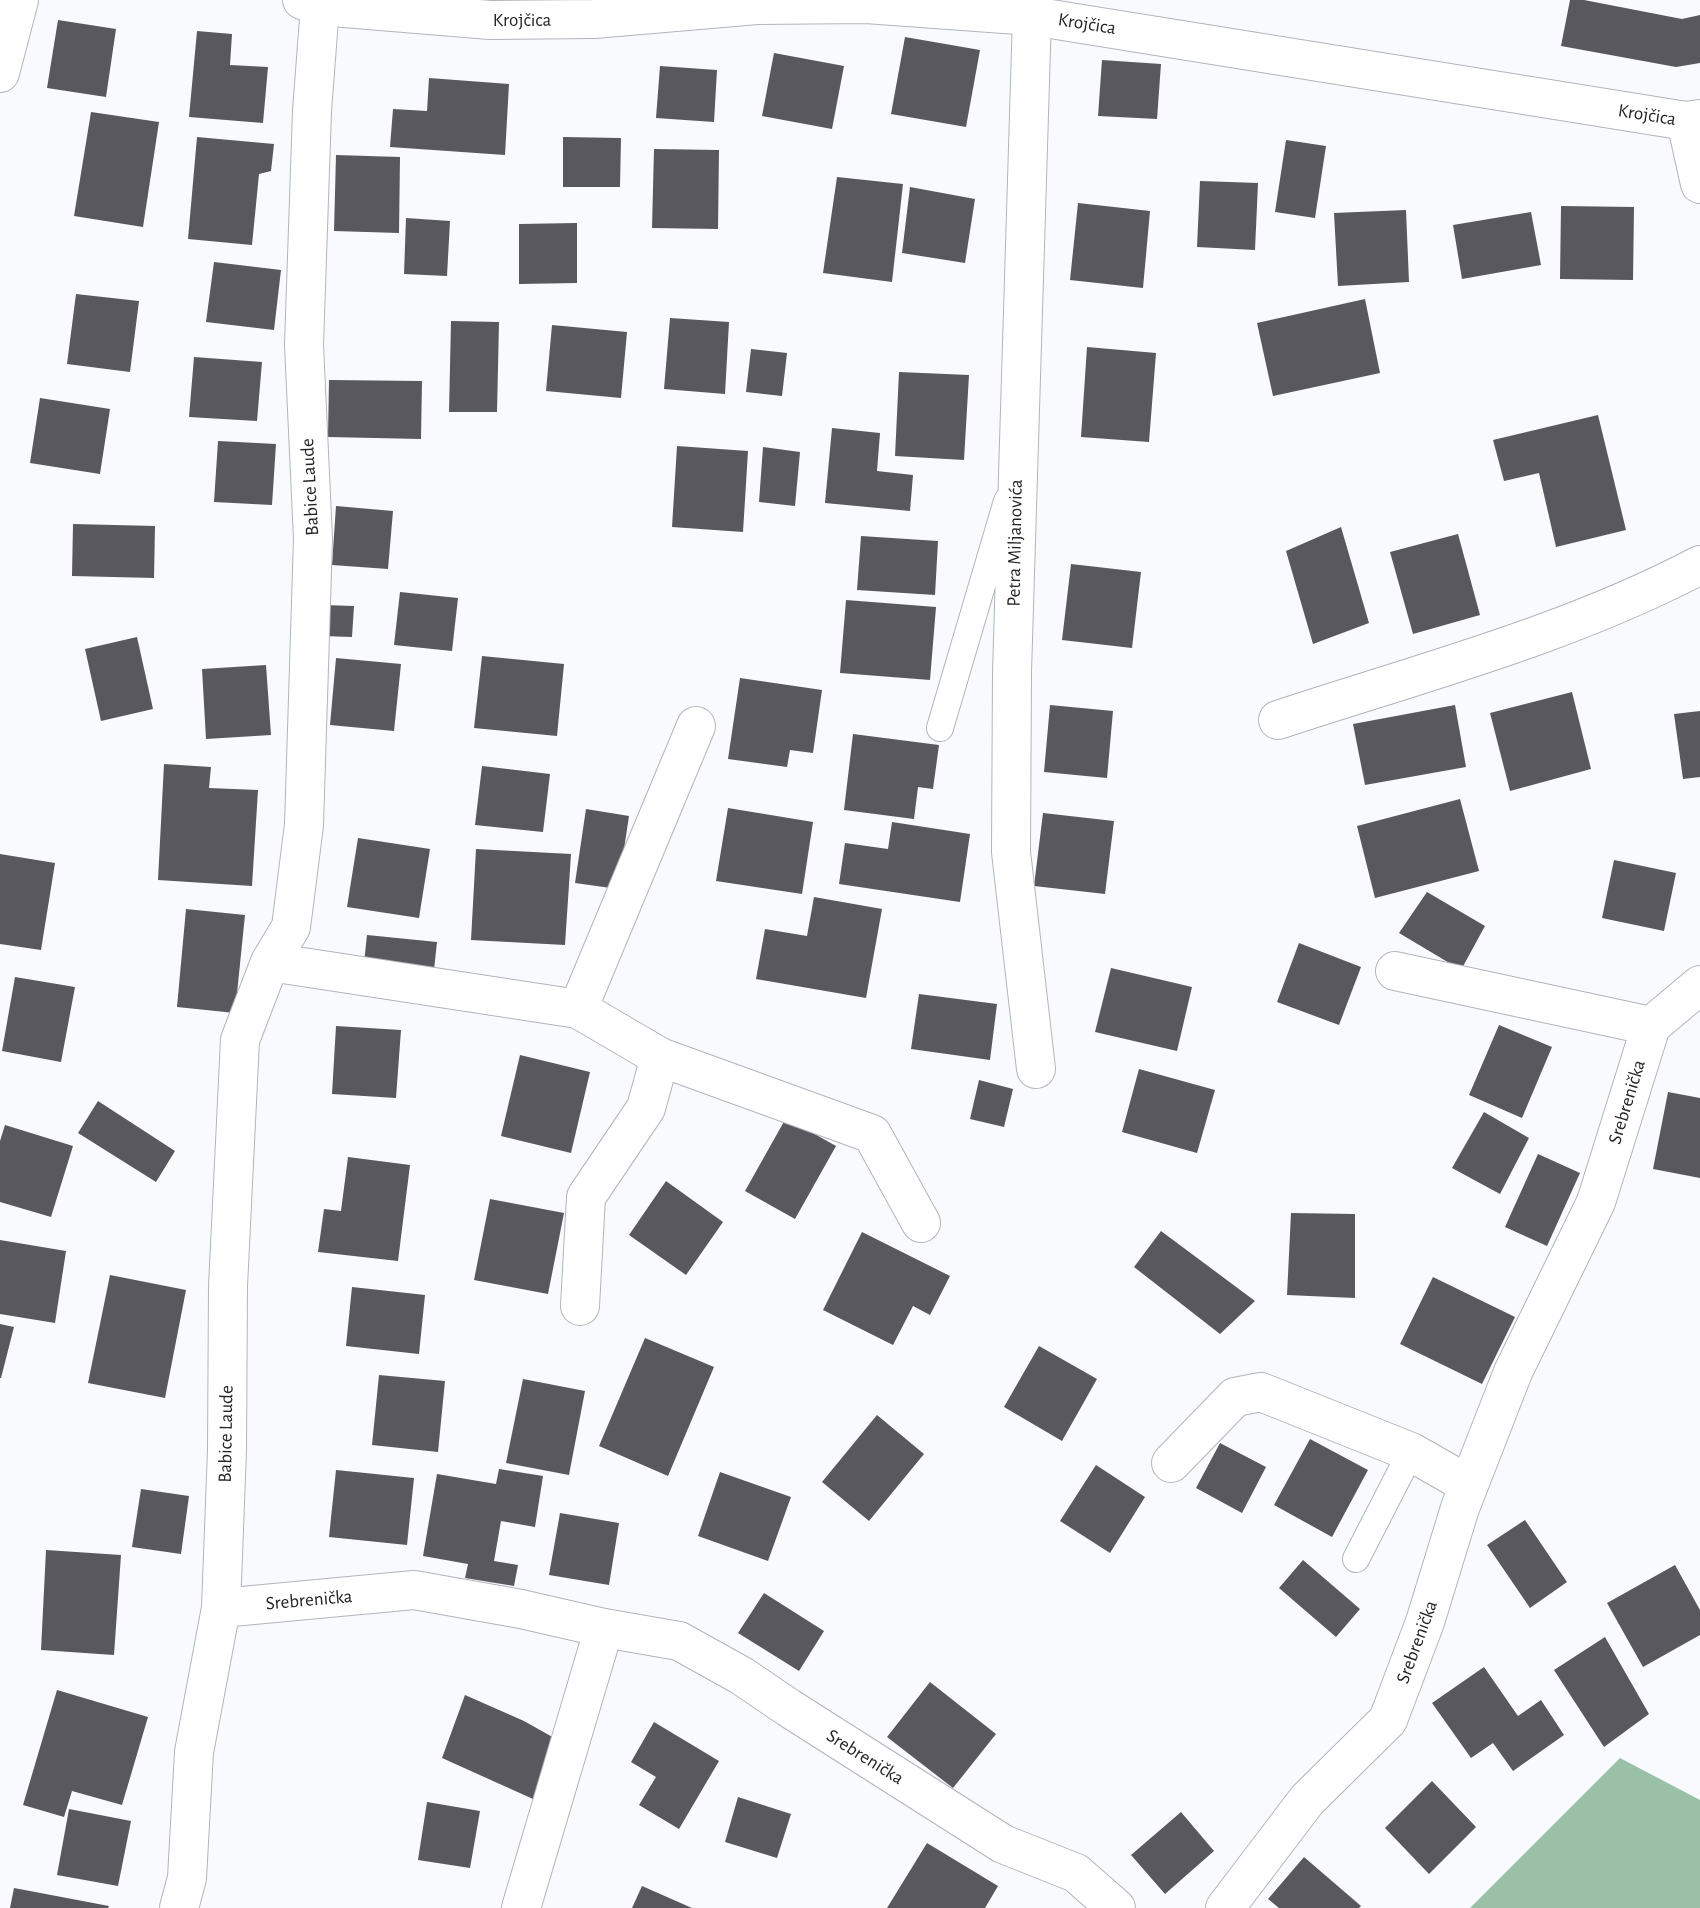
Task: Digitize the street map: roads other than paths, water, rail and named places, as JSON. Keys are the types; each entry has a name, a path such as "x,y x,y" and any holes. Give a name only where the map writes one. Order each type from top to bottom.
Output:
{"street":[{"path":"0,73 19,0"},
{"name":"Krojčica","path":"311,3 490,20 594,19 757,5 839,4 1032,16 1693,120"},
{"name":"Babice Laude","path":"179,1908 187,1878 194,1752 221,1608 227,1450 228,1286 240,1040 270,962 291,927 304,825 313,539 304,345 312,111 311,3"},
{"name":"Petra Miljanovića","path":"1032,16 1012,672 1012,852 1036,1069"},
{"path":"1693,120 1700,184"},
{"path":"1278,720 1582,621 1661,586 1700,565"},
{"path":"578,1009 696,726"},
{"path":"270,962 578,1009 660,1057 872,1134 921,1223"},
{"path":"1395,971 1651,1026 1700,985"},
{"name":"Srebrenička","path":"1225,1908 1307,1800 1388,1720 1425,1622 1469,1485 1513,1372 1595,1202 1651,1026"},
{"path":"580,1306 586,1197 646,1108 660,1057"},
{"path":"1171,1463 1235,1397 1261,1392 1411,1452 1469,1485"},
{"name":"Srebrenička","path":"221,1608 414,1590 521,1609 604,1628 679,1640 742,1676 1003,1844 1076,1873 1116,1908"},
{"path":"521,1908 604,1628"}],"lane":[{"path":"940,728 1017,466"},
{"path":"1356,1559 1411,1452"}]}
